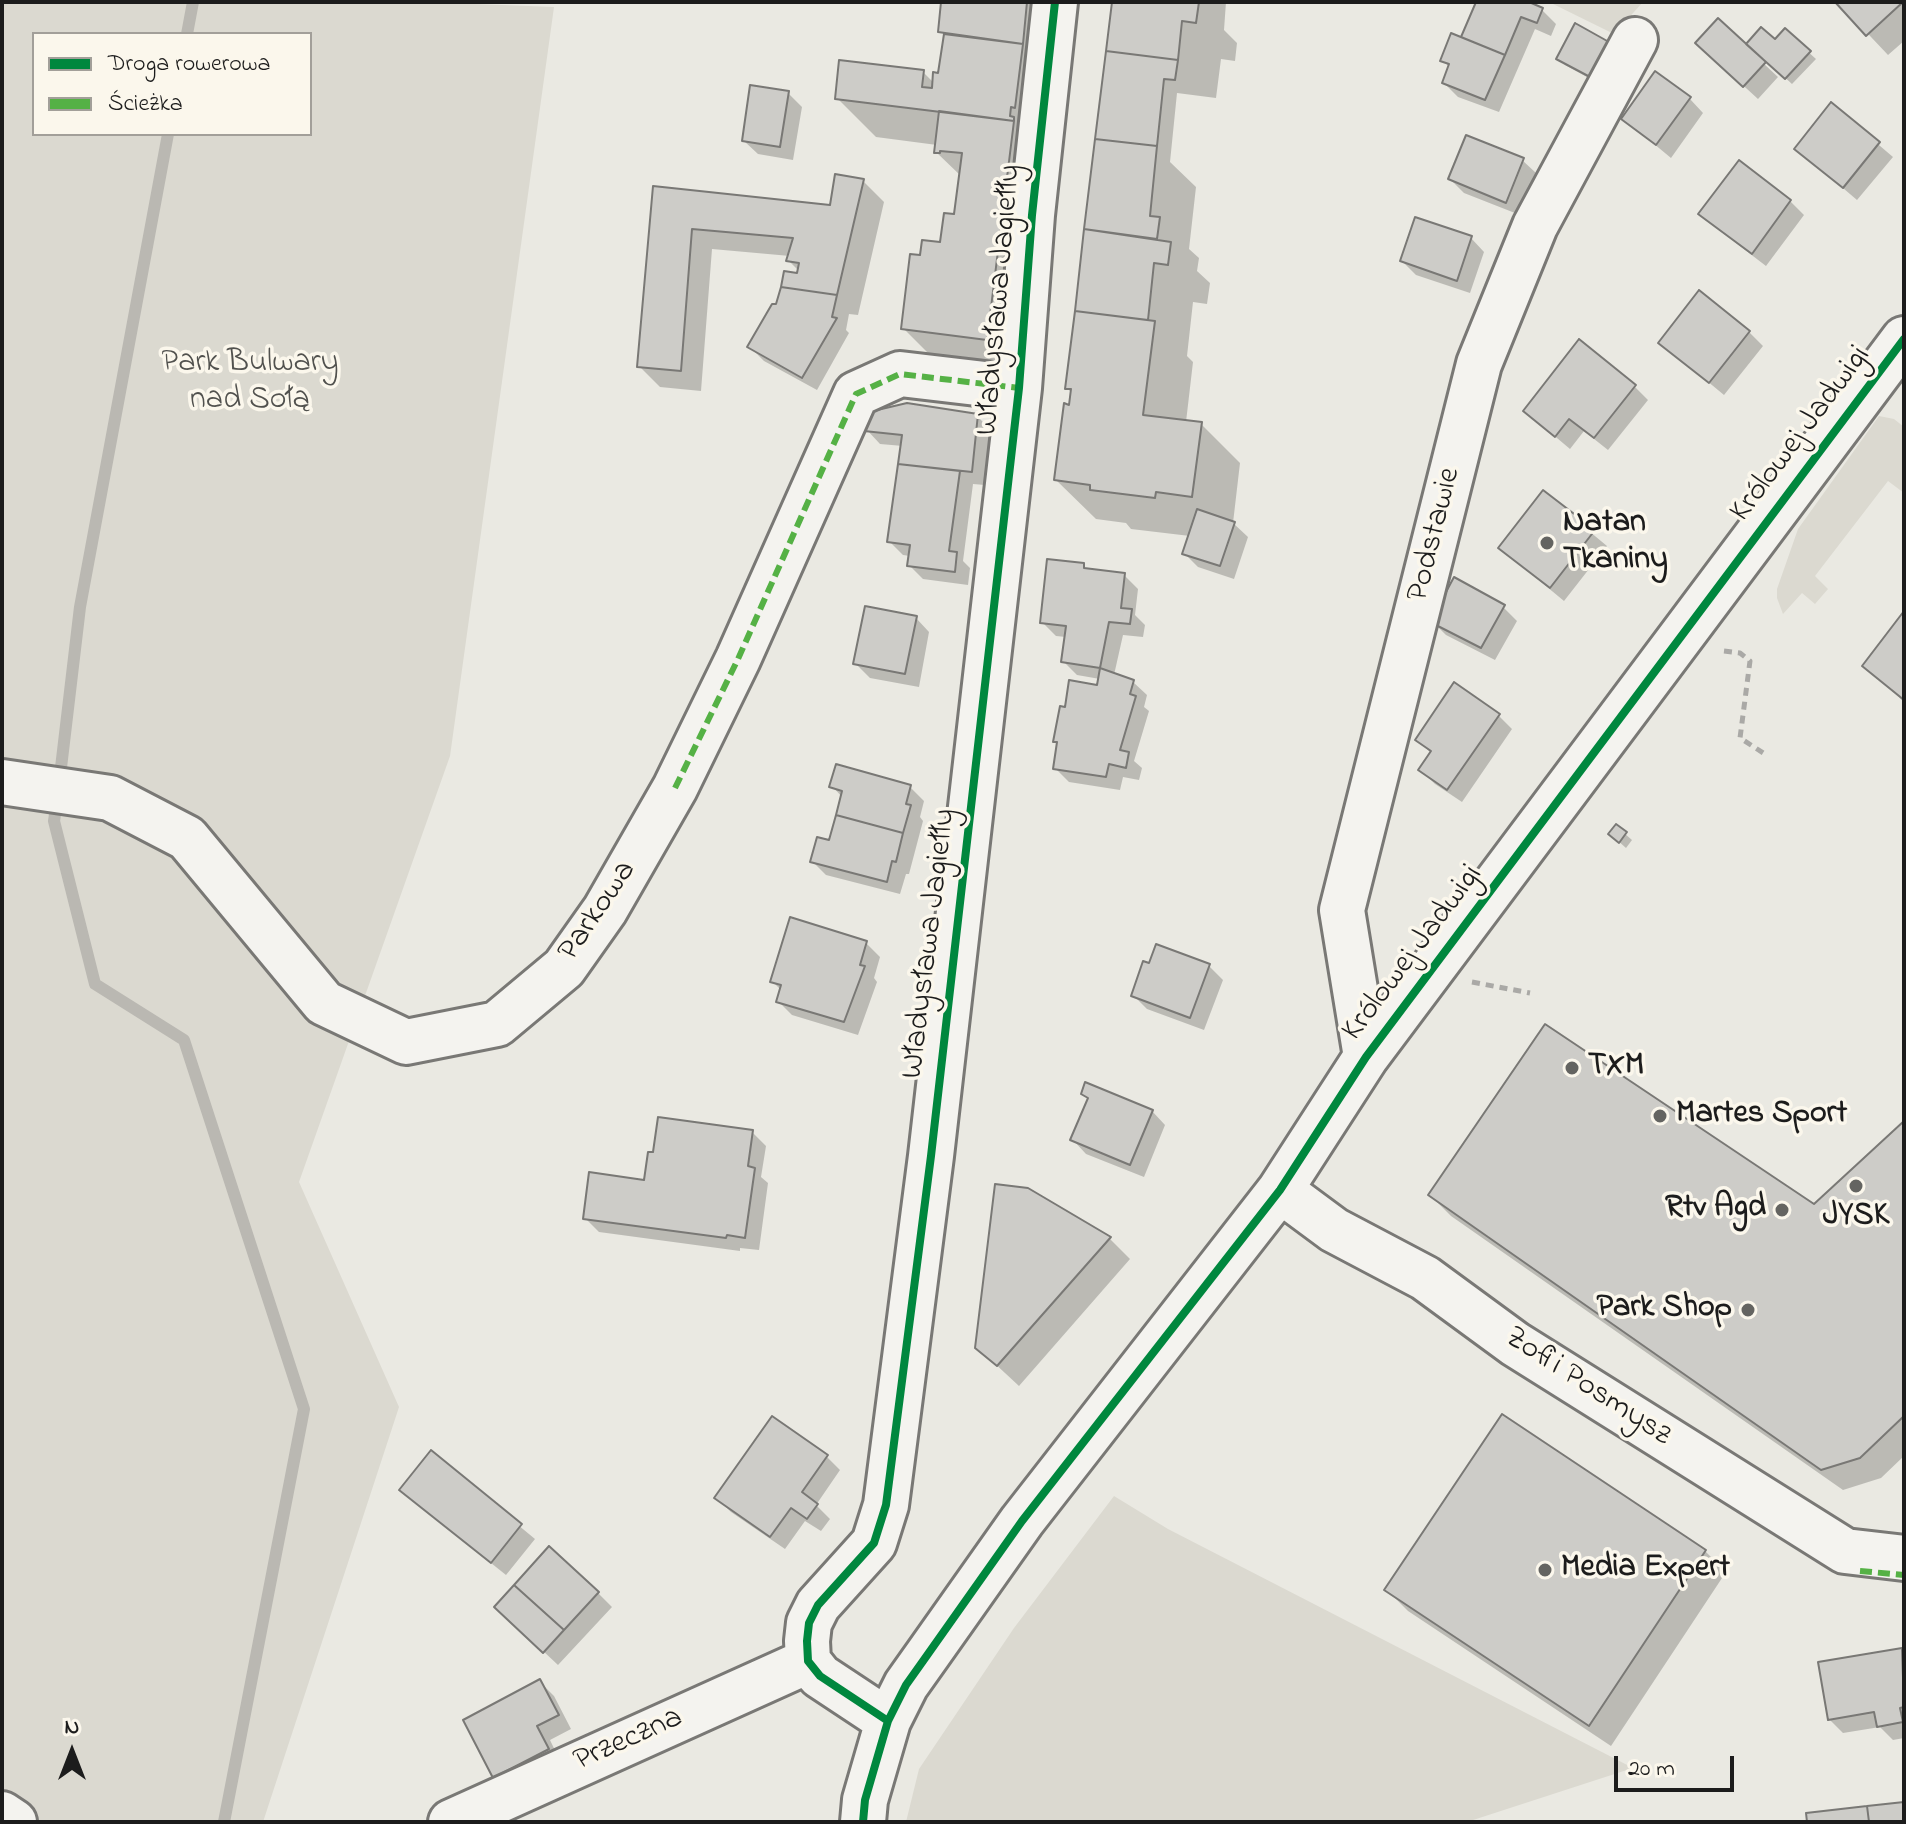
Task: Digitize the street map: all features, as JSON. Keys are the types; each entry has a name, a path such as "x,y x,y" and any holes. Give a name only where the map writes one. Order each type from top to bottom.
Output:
{"street":[{"name":"Władysława Jagiełły","path":"808,1661 809,1623 818,1605 874,1543 886,1505 931,1156 1019,388 1032,215 1055,2"},
{"name":"Podstawie","path":"1366,1057 1342,910 1479,364 1535,226 1635,40"},
{"name":"Królowej Jadwigi","path":"888,1721 906,1685 1022,1521 1280,1190 1366,1057 1904,339"},
{"name":"Parkowa","path":"2,782 110,798 187,838 324,1003 406,1042 497,1024 564,968 605,910 675,788 738,659 856,394 900,374 1019,388"},
{"name":"Zofii Posmysz","path":"1280,1190 1334,1230 1425,1278 1515,1344 1845,1551 1904,1558"},
{"path":"808,1661 820,1676 888,1721 865,1800 863,1822"},
{"name":"Przeczna","path":"451,1822 808,1661"},
{"path":"2,1814 14,1822"}],"path":[{"path":"1477,983 1530,993"}],"green space":[{"name":"Park Bulwary nad Sołą","path":"2,2 424,2 554,7 450,756 299,1182 399,1407 263,1822 2,1822"},
{"path":"1549,2 1643,2 1614,34"},
{"path":"1879,416 1894,419 1904,427 1904,493 1888,481 1815,576 1828,589 1815,604 1802,593 1783,614 1777,589 1798,529"},
{"path":"1114,1496 1168,1529 1633,1768 1467,1822 906,1822 919,1769 1014,1628"}],"building":[{"path":"941,2 1027,2 1023,44 938,32"},
{"path":"1112,2 1199,2 1196,23 1182,21 1178,60 1106,51"},
{"path":"1476,2 1529,2 1543,8 1537,23 1521,17 1505,55 1461,37"},
{"path":"1835,2 1903,2 1866,36"},
{"path":"1718,18 1766,62 1743,87 1695,43"},
{"path":"1575,23 1609,42 1590,77 1556,59"},
{"path":"1761,27 1775,39 1785,28 1811,51 1785,79 1746,44"},
{"path":"1451,33 1505,55 1485,100 1442,83 1449,64 1440,61"},
{"path":"944,34 1023,44 1015,108 1011,107 1010,116 1014,117 1014,121 835,99 839,60 924,70 922,87 932,88 933,72 938,73"},
{"path":"1106,51 1178,60 1175,80 1164,79 1157,146 1095,139"},
{"path":"1655,71 1691,97 1656,145 1621,119"},
{"path":"750,85 789,91 780,147 742,141"},
{"path":"1831,102 1880,142 1843,188 1794,149"},
{"path":"939,111 1014,121 987,340 901,329 910,254 920,255 922,240 940,242 944,213 954,214 962,153 934,153"},
{"path":"1466,135 1524,158 1506,203 1448,179"},
{"path":"1095,139 1157,146 1150,216 1160,217 1157,239 1084,229"},
{"path":"1739,160 1791,200 1752,254 1698,214"},
{"path":"835,174 864,179 837,295 781,287 784,271 797,273 799,263 786,261 793,238 692,229 681,371 637,367 653,186 830,205"},
{"path":"1415,217 1472,236 1457,281 1400,261"},
{"path":"1084,229 1171,242 1168,265 1154,263 1148,320 1075,311"},
{"path":"781,287 837,295 832,317 837,318 802,378 747,347 772,304 776,304"},
{"path":"1699,290 1750,331 1709,383 1658,343"},
{"path":"1075,311 1155,321 1143,415 1202,422 1192,497 1156,492 1155,498 1090,490 1090,485 1054,480 1064,403 1069,405 1071,389 1065,389"},
{"path":"1579,339 1636,385 1594,438 1569,419 1555,437 1523,411"},
{"path":"907,403 978,414 972,472 898,464 902,435 864,431 873,411"},
{"path":"898,464 960,471 949,551 957,552 955,572 907,566 910,545 887,542"},
{"path":"1543,490 1595,530 1550,588 1498,548"},
{"path":"1197,509 1235,522 1220,566 1182,554"},
{"path":"1047,559 1084,563 1084,568 1125,573 1121,608 1132,609 1130,624 1109,622 1100,668 1061,662 1066,626 1040,623"},
{"path":"1454,577 1505,605 1481,648 1430,622"},
{"path":"865,606 917,616 905,674 853,664"},
{"path":"1904,611 1904,700 1862,666"},
{"path":"1100,668 1134,680 1130,694 1136,696 1120,750 1129,752 1126,768 1109,764 1106,777 1053,769 1057,742 1053,742 1060,706 1065,707 1069,680 1097,685"},
{"path":"1454,682 1500,714 1447,790 1418,770 1431,751 1415,740"},
{"path":"836,764 911,785 906,804 911,805 903,833 836,815 842,791 829,787"},
{"path":"836,815 903,833 887,882 810,862 817,837 829,840"},
{"path":"1616,824 1627,832 1619,843 1608,834"},
{"path":"790,917 867,941 860,965 865,966 844,1022 776,1002 781,985 770,982"},
{"path":"1156,944 1210,964 1190,1018 1131,996 1143,961 1149,963"},
{"name":"Park Shop","path":"1545,1024 1814,1204 1904,1121 1904,1416 1860,1458 1821,1470 1428,1195"},
{"path":"1085,1082 1153,1110 1130,1165 1070,1140 1088,1098 1081,1094"},
{"path":"658,1117 753,1130 748,1166 755,1168 745,1238 583,1219 589,1172 644,1180 648,1152 653,1152"},
{"path":"995,1184 1028,1188 1111,1237 997,1366 975,1348"},
{"name":"Media Expert","path":"1502,1414 1706,1550 1589,1726 1384,1590"},
{"path":"772,1416 828,1455 802,1492 818,1504 807,1519 791,1508 770,1537 714,1498"},
{"path":"431,1450 522,1524 491,1563 399,1490"},
{"path":"549,1546 599,1592 564,1630 514,1585"},
{"path":"514,1585 564,1630 543,1653 494,1607"},
{"path":"1902,1648 1904,1707 1900,1708 1903,1722 1877,1727 1874,1712 1828,1720 1818,1662"},
{"path":"540,1679 559,1715 537,1726 549,1749 493,1778 463,1720"},
{"path":"1904,1802 1904,1822 1869,1822 1867,1806"},
{"path":"1867,1806 1869,1822 1807,1822 1806,1813"}],"waterway":[{"path":"187,32 193,2"},
{"path":"60,776 80,607 168,136"},
{"path":"56,808 54,821 95,984 184,1040 304,1409 224,1822"}],"marked path":[{"path":"675,788 738,659 856,394 900,374 1019,388"},
{"path":"1860,1571 1904,1575"}],"cycle path":[{"path":"888,1721 820,1676 808,1661 807,1641 809,1623 818,1605 874,1543 886,1505 931,1156 1019,388 1032,215 1055,2"},
{"path":"863,1822 865,1800 888,1721 906,1685 1022,1521 1280,1190 1366,1057 1904,339"}],"place":[{"name":"Natan Tkaniny","path":"1547,543"},
{"name":"TXM","path":"1572,1068"},
{"name":"Martes Sport","path":"1660,1116"},
{"name":"JYSK","path":"1856,1186"},
{"name":"Rtv Agd","path":"1782,1210"},
{"name":"Park Shop","path":"1748,1310"},
{"name":"Media Expert","path":"1545,1570"}]}
